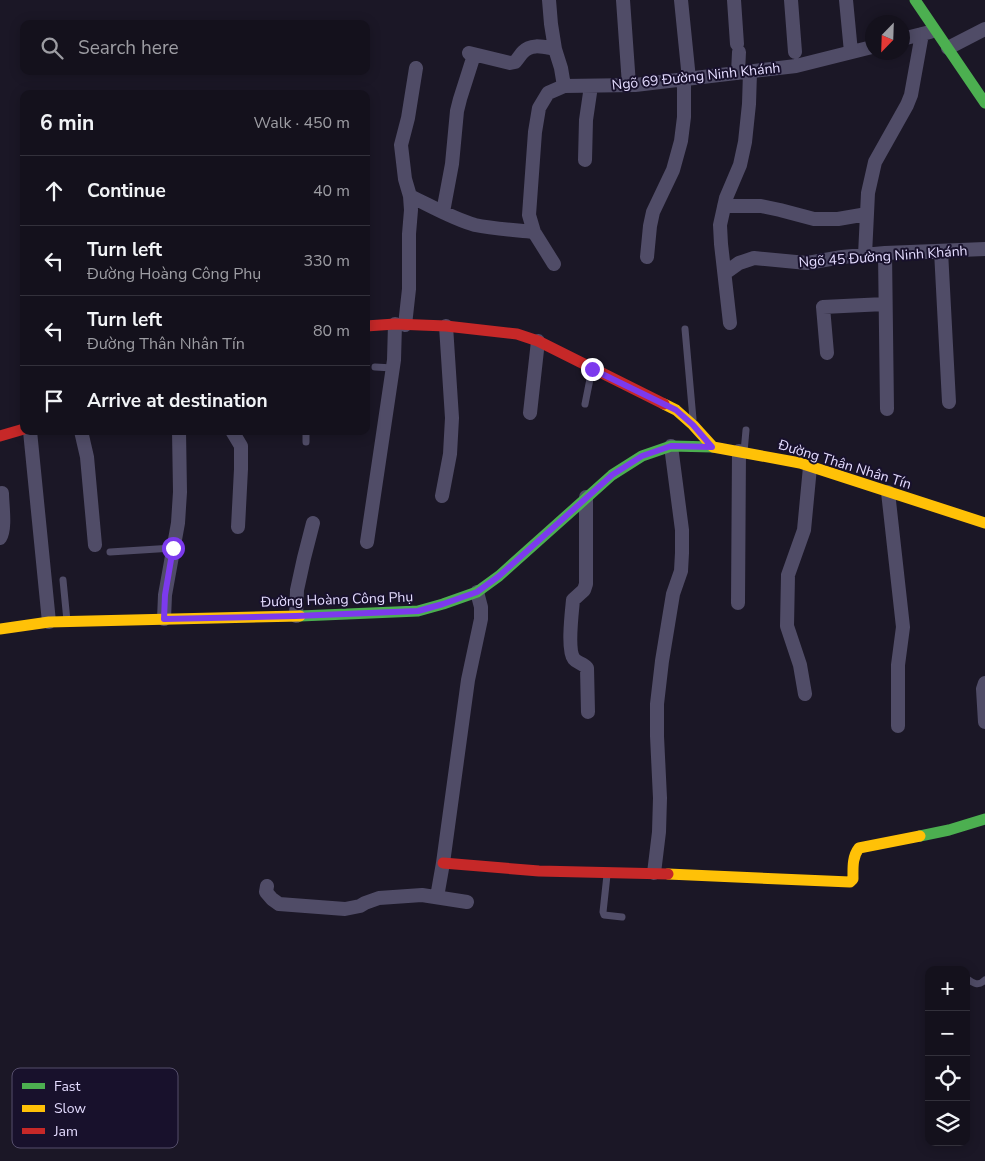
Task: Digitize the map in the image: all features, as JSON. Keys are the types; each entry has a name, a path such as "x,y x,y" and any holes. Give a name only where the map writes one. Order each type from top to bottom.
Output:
{"street":[{"path":"549,0 555,49 564,86 548,93 539,108 535,132 528,215 534,232 554,264"},
{"path":"623,0 629,85"},
{"path":"646,257 653,212 673,170 681,141 686,79 681,0"},
{"path":"730,323 720,225 726,198 740,164 745,142 749,104 738,48 734,0"},
{"path":"791,0 795,52"},
{"path":"846,0 851,52"},
{"path":"915,0 929,32 948,48 985,102"},
{"path":"948,48 985,29"},
{"path":"910,37 929,32"},
{"path":"865,255 868,193 875,162 907,105 929,32"},
{"path":"443,212 452,164 457,110 472,54 515,62 529,48 542,46 555,49"},
{"name":"Ngõ 69 Đường Ninh Khánh","path":"564,86 629,85 796,66 865,49"},
{"path":"368,542 394,360 400,324 409,289 411,210 410,196 404,179 401,145 408,118 416,68"},
{"path":"585,160 586,120 591,86"},
{"path":"410,196 474,224 534,232"},
{"path":"724,206 761,206 814,220 838,219 867,214"},
{"name":"Ngõ 45 Đường Ninh Khánh","path":"725,272 739,263 754,258 807,263 842,257 885,253 985,249"},
{"path":"941,251 949,402"},
{"path":"885,253 887,409"},
{"path":"827,353 823,307 886,304"},
{"path":"370,326 400,324 446,326 517,334 538,342 676,410 693,425 712,447"},
{"path":"442,496 450,454 452,418 446,326"},
{"path":"530,413 538,342"},
{"path":"0,436 20,430"},
{"path":"30,435 49,622"},
{"path":"82,435 87,456 95,545"},
{"path":"164,619 165,595 178,523 180,492 179,435"},
{"path":"234,435 241,446 238,527"},
{"path":"654,873 660,798 657,704 673,594 681,571 682,553 682,530 671,446"},
{"name":"Đường Hoàng Công Phụ","path":"0,629 67,621 296,616 418,611 477,592 499,576 612,475 642,456 671,446 712,447"},
{"name":"Đường Thân Nhân Tín","path":"712,447 800,463 985,523"},
{"path":"738,603 742,452"},
{"path":"805,694 800,665 787,626 788,576 805,523 810,467"},
{"path":"888,492 903,627 898,665 898,726"},
{"path":"0,538 3,525 2,493"},
{"path":"586,497 586,584 584,590 573,600 570,642 573,657 584,664 586,668 588,712"},
{"path":"296,616 297,590 313,523"},
{"path":"437,897 468,680 481,619 481,607 477,592"},
{"path":"985,683 983,689 985,722"},
{"path":"443,863 539,871 654,873 850,882 853,880 854,855 856,850 860,848 949,830 985,818"},
{"path":"266,886 266,892 279,904 345,909 360,906 380,898 422,895 467,902"}],"lane":[{"path":"686,330 693,425"},
{"path":"375,367 393,368"},
{"path":"585,404 592,369"},
{"path":"742,452 746,430"},
{"path":"306,435 306,442"},
{"path":"110,552 173,548"},
{"path":"63,580 67,621"},
{"path":"608,872 603,912 604,914 622,917"},
{"path":"970,981 982,984 985,980"}],"traffic: fast":[{"path":"915,0 985,103"},
{"path":"300,616 418,611 477,592 499,576 612,475 642,456 671,446 713,447"},
{"path":"920,836 949,830 985,819"}],"traffic: slow":[{"path":"664,404 676,410 713,447 800,463 985,523"},
{"path":"0,629 49,622 300,616"},
{"path":"668,874 850,882 853,879 854,859 859,848 920,836"}],"traffic: jam":[{"path":"370,326 395,324 446,326 517,334 538,341 664,404"},
{"path":"0,436 20,430"},
{"path":"443,863 539,871 668,874"}],"route":[{"path":"173,548 165,595 164,619 418,611 477,592 499,576 612,475 642,456 671,446 712,447 693,425 676,410 592,369"}]}
